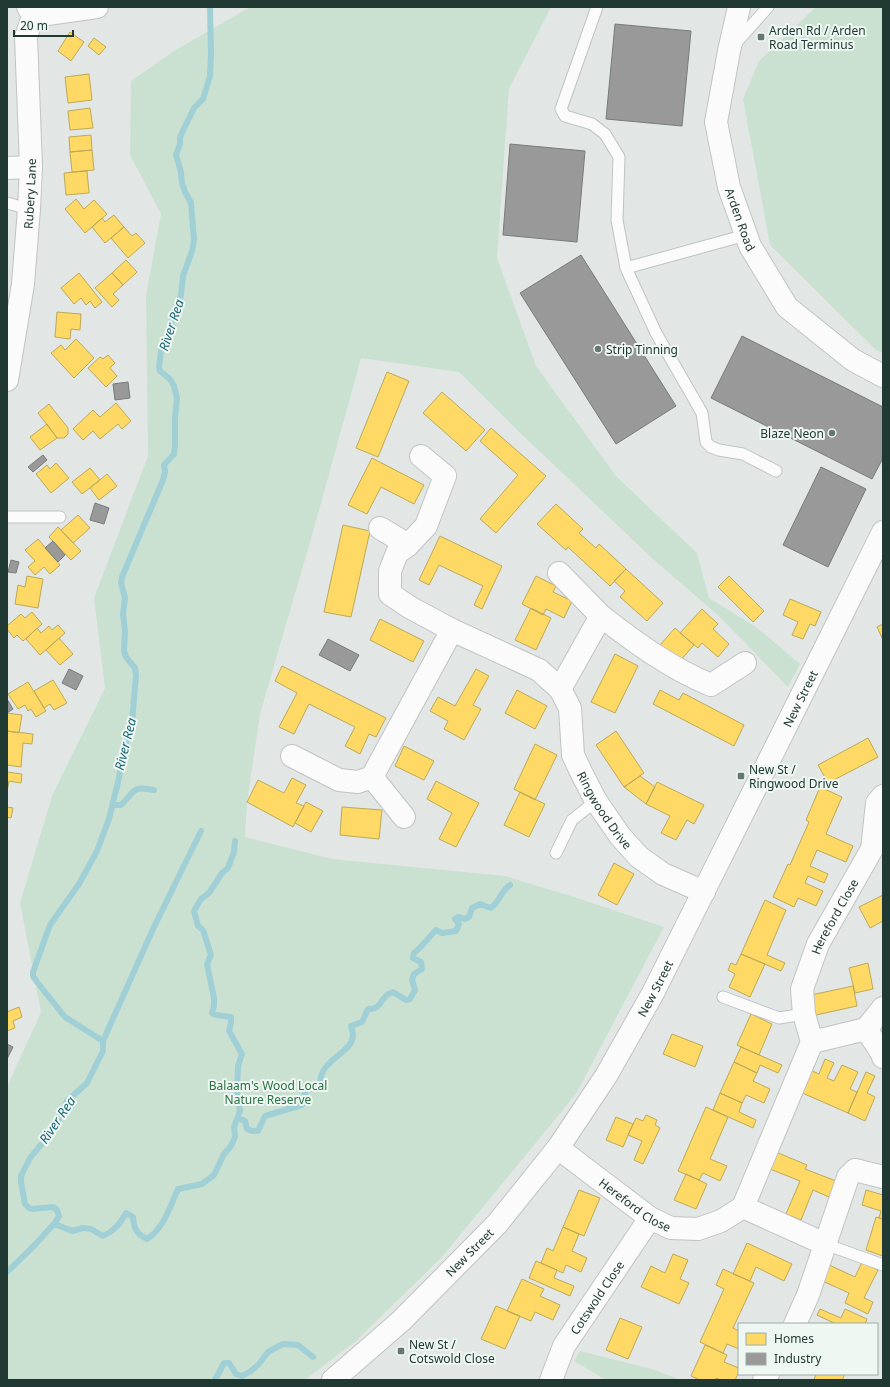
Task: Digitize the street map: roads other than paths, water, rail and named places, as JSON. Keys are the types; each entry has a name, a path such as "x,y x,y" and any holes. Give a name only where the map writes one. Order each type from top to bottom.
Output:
{"street":[{"path":"30,11 97,7"},
{"name":"Arden Road","path":"739,7 716,122 729,187 750,246 786,307 853,360 883,376"},
{"name":"Rubery Lane","path":"7,380 10,346 23,284 29,209 31,167 26,38 30,11"},
{"path":"7,168 31,167"},
{"name":"Ringwood Drive","path":"421,456 445,476 426,526 408,545 397,553 390,571 390,594 411,608 452,630 539,670 560,689 570,708 574,755 596,801 620,836 639,857 663,874 704,892"},
{"path":"380,528 408,545"},
{"name":"New Street","path":"334,1380 401,1321 497,1224 558,1148 610,1069 653,993 883,532"},
{"path":"559,573 601,616 639,645 662,660 697,679 711,685 745,662"},
{"path":"560,689 601,616"},
{"path":"292,756 339,780 358,782 372,777 452,630"},
{"path":"372,777 404,817"},
{"name":"Hereford Close","path":"812,1042 804,1014 802,989 818,944 872,849 877,804 883,796"},
{"path":"825,1244 743,1207 812,1042 866,1029 883,1008"},
{"path":"866,1029 883,1057"},
{"name":"Hereford Close","path":"558,1148 650,1218 671,1228 698,1229 721,1220 743,1207"},
{"path":"795,1323 808,1295 848,1177 855,1170 883,1177"},
{"name":"Cotswold Close","path":"551,1380 564,1346 650,1218"}],"lane":[{"path":"597,7 561,109 565,116 592,124 605,134 619,157 617,220 626,268 656,333 702,414 706,442 711,447 719,450 743,454 776,471"},
{"path":"729,51 768,7"},
{"path":"7,203 29,209"},
{"path":"626,268 746,235"},
{"path":"7,517 60,517"},
{"path":"556,853 572,820 596,801"},
{"path":"723,996 779,1018 804,1014"},
{"path":"825,1244 883,1265"}],"waterway":[{"name":"River Rea","path":"7,1272 39,1241 59,1216 57,1210 53,1207 32,1209 25,1204 21,1176 30,1158 55,1128 67,1101 87,1083 103,1051 103,1041 65,1017 37,982 33,976 33,972 50,925 79,884 97,851 109,819 119,778 122,756 132,723 136,675 135,668 126,657 124,651 125,631 123,614 125,598 121,583 122,577 163,480 165,472 164,465 174,454 177,398 174,386 170,379 160,371 159,367 161,351 181,295 183,276 192,251 194,240 191,203 182,183 181,172 176,155 180,144 180,137 194,108 203,99 210,76 210,7"},
{"path":"112,805 121,805 137,789 141,788 154,790"},
{"path":"103,1041 153,929 201,831"},
{"path":"55,1224 72,1231 83,1228 91,1229 103,1236 116,1227 126,1213 133,1217 138,1233 147,1239 162,1223 178,1189 202,1184 214,1175 224,1154 231,1146 235,1137 234,1127 240,1111 237,1090 238,1066 242,1054 229,1031 231,1017 212,1013 214,998 207,964 211,955 203,930 198,926 194,911 201,899 209,893 222,873 228,868 234,852 235,841"},
{"path":"238,1118 245,1121 247,1129 258,1131 265,1116 302,1105 305,1092 320,1083 321,1075 325,1068 348,1047 352,1041 353,1035 351,1026 362,1022 368,1009 378,1006 387,995 393,992 406,1000 410,999 415,990 412,980 414,974 422,969 421,962 413,958 414,953 436,930 442,933 456,931 459,924 455,919 458,917 465,919 469,917 472,908 480,904 491,908 504,890 510,885"},
{"path":"215,1380 224,1363 229,1363 236,1374 242,1376 259,1364 268,1352 283,1344 298,1345 313,1357"}],"place":[{"name":"Arden Rd / Arden Road Terminus","path":"761,37"},
{"name":"Strip Tinning","path":"598,349"},
{"name":"Blaze Neon","path":"832,433"},
{"name":"New St / Ringwood Drive","path":"741,776"},
{"name":"New St / Cotswold Close","path":"401,1351"}],"park label":[{"name":"Balaam's Wood Local Nature Reserve","path":"268,1092"}]}
